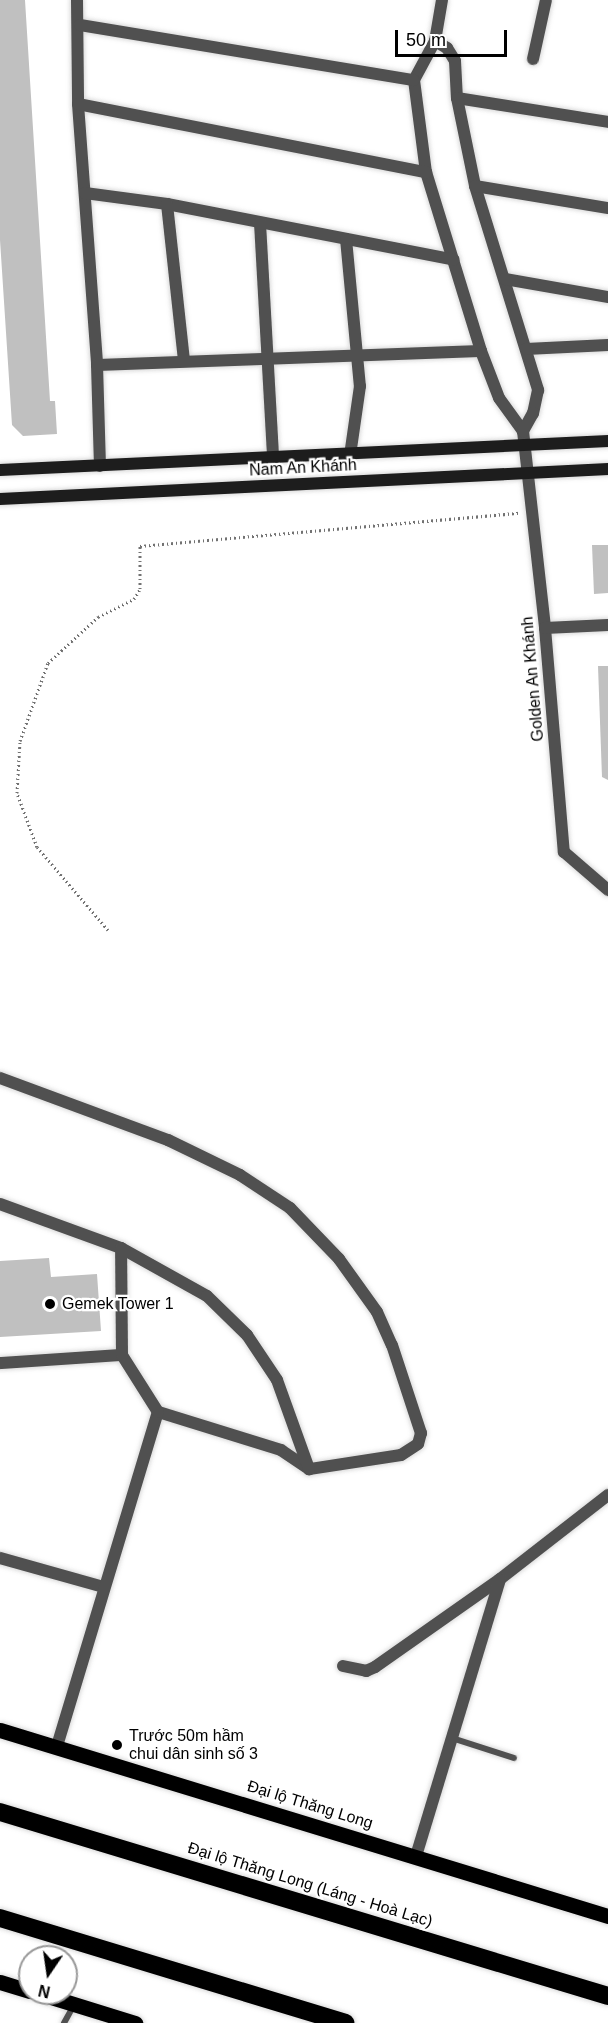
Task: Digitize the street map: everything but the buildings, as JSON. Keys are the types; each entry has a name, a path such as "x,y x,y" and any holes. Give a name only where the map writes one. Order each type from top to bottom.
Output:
{"highway":[{"name":"Đại lộ Thăng Long (Láng - Hoà Lạc)","path":"0,1812 608,1996"},
{"path":"0,1918 345,2023"}],"main road":[{"name":"Đại lộ Thăng Long","path":"0,1731 57,1746 608,1916"},
{"path":"0,1982 18,1987"},
{"path":"77,2005 135,2023"}],"street":[{"path":"77,0 80,25 78,104 97,365 100,466"},
{"path":"435,40 447,48 455,62 457,98 475,186 538,390 533,413 523,431 499,398 481,351 426,172 414,80 435,40 442,0"},
{"path":"533,59 546,0"},
{"path":"80,25 414,80"},
{"path":"457,98 608,122"},
{"path":"78,104 426,172"},
{"path":"475,186 608,208"},
{"path":"85,194 167,204 453,260"},
{"path":"167,204 184,360"},
{"path":"260,223 273,457"},
{"path":"346,239 355,354 360,386 350,454"},
{"path":"505,279 608,297"},
{"path":"526,349 608,345"},
{"path":"97,365 269,356 481,351"},
{"name":"Golden An Khánh","path":"523,431 545,628 564,852 608,890"},
{"name":"Nam An Khánh","path":"0,470 608,441"},
{"name":"Nam An Khánh","path":"0,499 608,469"},
{"path":"545,628 608,625"},
{"path":"0,1078 168,1140 231,1171 290,1208 339,1259 377,1312 392,1345 421,1433 418,1444 401,1455 309,1469 281,1450 158,1412 122,1355 121,1248"},
{"path":"0,1204 121,1248 181,1278 230,1315 277,1380 309,1469"},
{"path":"0,1363 122,1355"},
{"path":"57,1746 158,1412"},
{"path":"343,1666 366,1671 375,1667 500,1579 608,1495"},
{"path":"0,1558 104,1587"},
{"path":"416,1857 449,1737 500,1579"}],"lane":[{"path":"449,1737 514,1758"},
{"path":"64,2023 73,2005"}],"path":[{"path":"108,930 37,848 17,793 20,741 48,663 98,617 134,599 141,589 140,546 532,512"}],"place":[{"name":"Gemek Tower 1","path":"50,1304"},
{"name":"Trước 50m hầm chui dân sinh số 3","path":"117,1745"}]}
